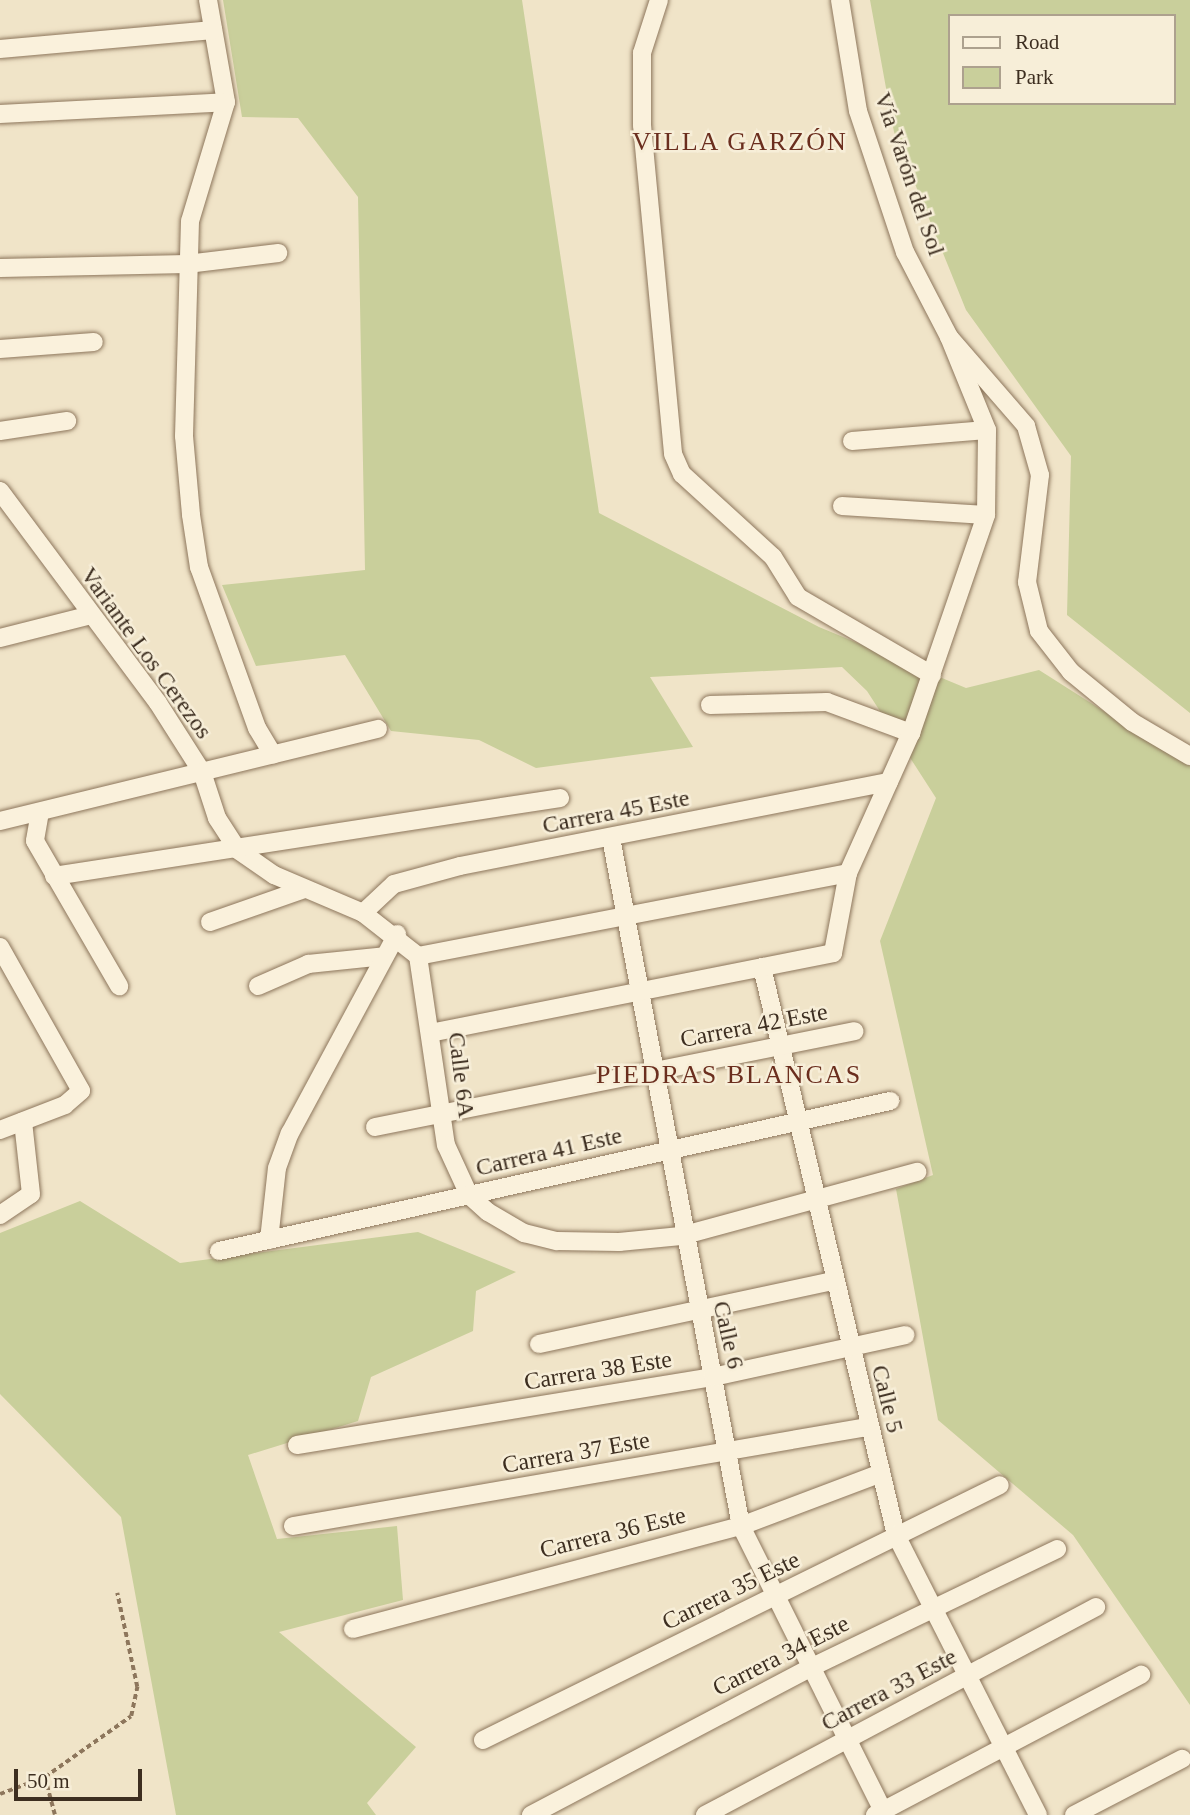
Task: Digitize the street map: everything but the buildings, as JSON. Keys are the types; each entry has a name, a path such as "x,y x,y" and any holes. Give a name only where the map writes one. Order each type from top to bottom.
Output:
{"street":[{"path":"208,0 226,102 217,148 190,221 184,436 199,567 257,728 273,755"},
{"path":"659,0 642,53 642,125 673,454 682,474 773,557 798,597 932,675"},
{"name":"Vía Varón del Sol","path":"841,0 867,143 905,252 949,337 1026,426 1040,475 1027,582 1039,631 1071,672 1132,722 1190,756"},
{"path":"0,49 213,30"},
{"path":"0,114 226,102"},
{"path":"0,268 187,264 278,253"},
{"path":"430,1033 833,953 848,873 911,733 986,515 986,430 949,337"},
{"path":"0,349 94,341"},
{"path":"0,430 67,421"},
{"path":"852,441 986,430"},
{"name":"Variante Los Cerezos","path":"0,491 202,772 217,818 238,850 304,889 363,913 397,934 418,956"},
{"path":"842,506 986,515"},
{"path":"0,638 91,615"},
{"path":"710,705 827,702 911,733"},
{"path":"0,821 378,729"},
{"name":"Carrera 45 Este","path":"363,913 394,884 889,782"},
{"path":"54,876 238,850 560,798"},
{"path":"40,811 35,841 119,986"},
{"name":"Calle 6","path":"611,838 669,1150 681,1236 713,1377 741,1526 848,1740 881,1814"},
{"path":"418,956 848,873"},
{"path":"210,922 304,889"},
{"path":"269,1240 277,1168 290,1133 397,934"},
{"path":"0,947 80,1083 65,1105 0,1130"},
{"path":"258,986 308,964 385,956"},
{"name":"Calle 6A","path":"418,956 446,1145 469,1195"},
{"name":"Calle 5","path":"762,967 814,1203 867,1427 896,1535 1038,1815"},
{"name":"Carrera 42 Este","path":"375,1127 854,1031"},
{"name":"Carrera 41 Este","path":"219,1251 890,1101"},
{"path":"0,1215 31,1194 23,1121"},
{"path":"469,1195 524,1233 619,1242 681,1236 814,1203 916,1172"},
{"path":"539,1344 834,1281"},
{"name":"Carrera 38 Este","path":"297,1445 713,1377 848,1342 905,1335"},
{"name":"Carrera 37 Este","path":"293,1527 867,1427"},
{"name":"Carrera 36 Este","path":"353,1629 741,1526 881,1473"},
{"name":"Carrera 35 Este","path":"483,1740 1000,1485"},
{"name":"Carrera 34 Este","path":"531,1815 812,1667 1057,1549"},
{"name":"Carrera 33 Este","path":"705,1815 1096,1607"},
{"path":"881,1814 1141,1675"},
{"path":"1073,1815 1182,1759"}],"path":[{"path":"0,1794 45,1777 131,1716 137,1702 117,1593"},
{"path":"45,1777 55,1815"}],"green space":[{"path":"223,0 522,0 599,513 819,627 966,688 1039,670 1190,766 1190,1705 1073,1535 938,1420 896,1189 933,1175 880,941 936,798 867,691 842,667 650,677 693,747 536,768 479,740 391,731 345,655 256,666 222,585 365,570 358,197 298,118 242,117"},
{"path":"870,0 1190,0 1190,713 1067,615 1071,456 966,310 894,132"},
{"path":"80,1201 180,1263 418,1232 516,1272 476,1291 473,1331 371,1377 358,1421 248,1455 277,1539 397,1526 403,1600 279,1632 416,1747 367,1803 376,1815 176,1815 121,1517 0,1394 0,1233"}],"district":[{"name":"VILLA GARZÓN","path":"740,142"},
{"name":"PIEDRAS BLANCAS","path":"729,1075"}]}
